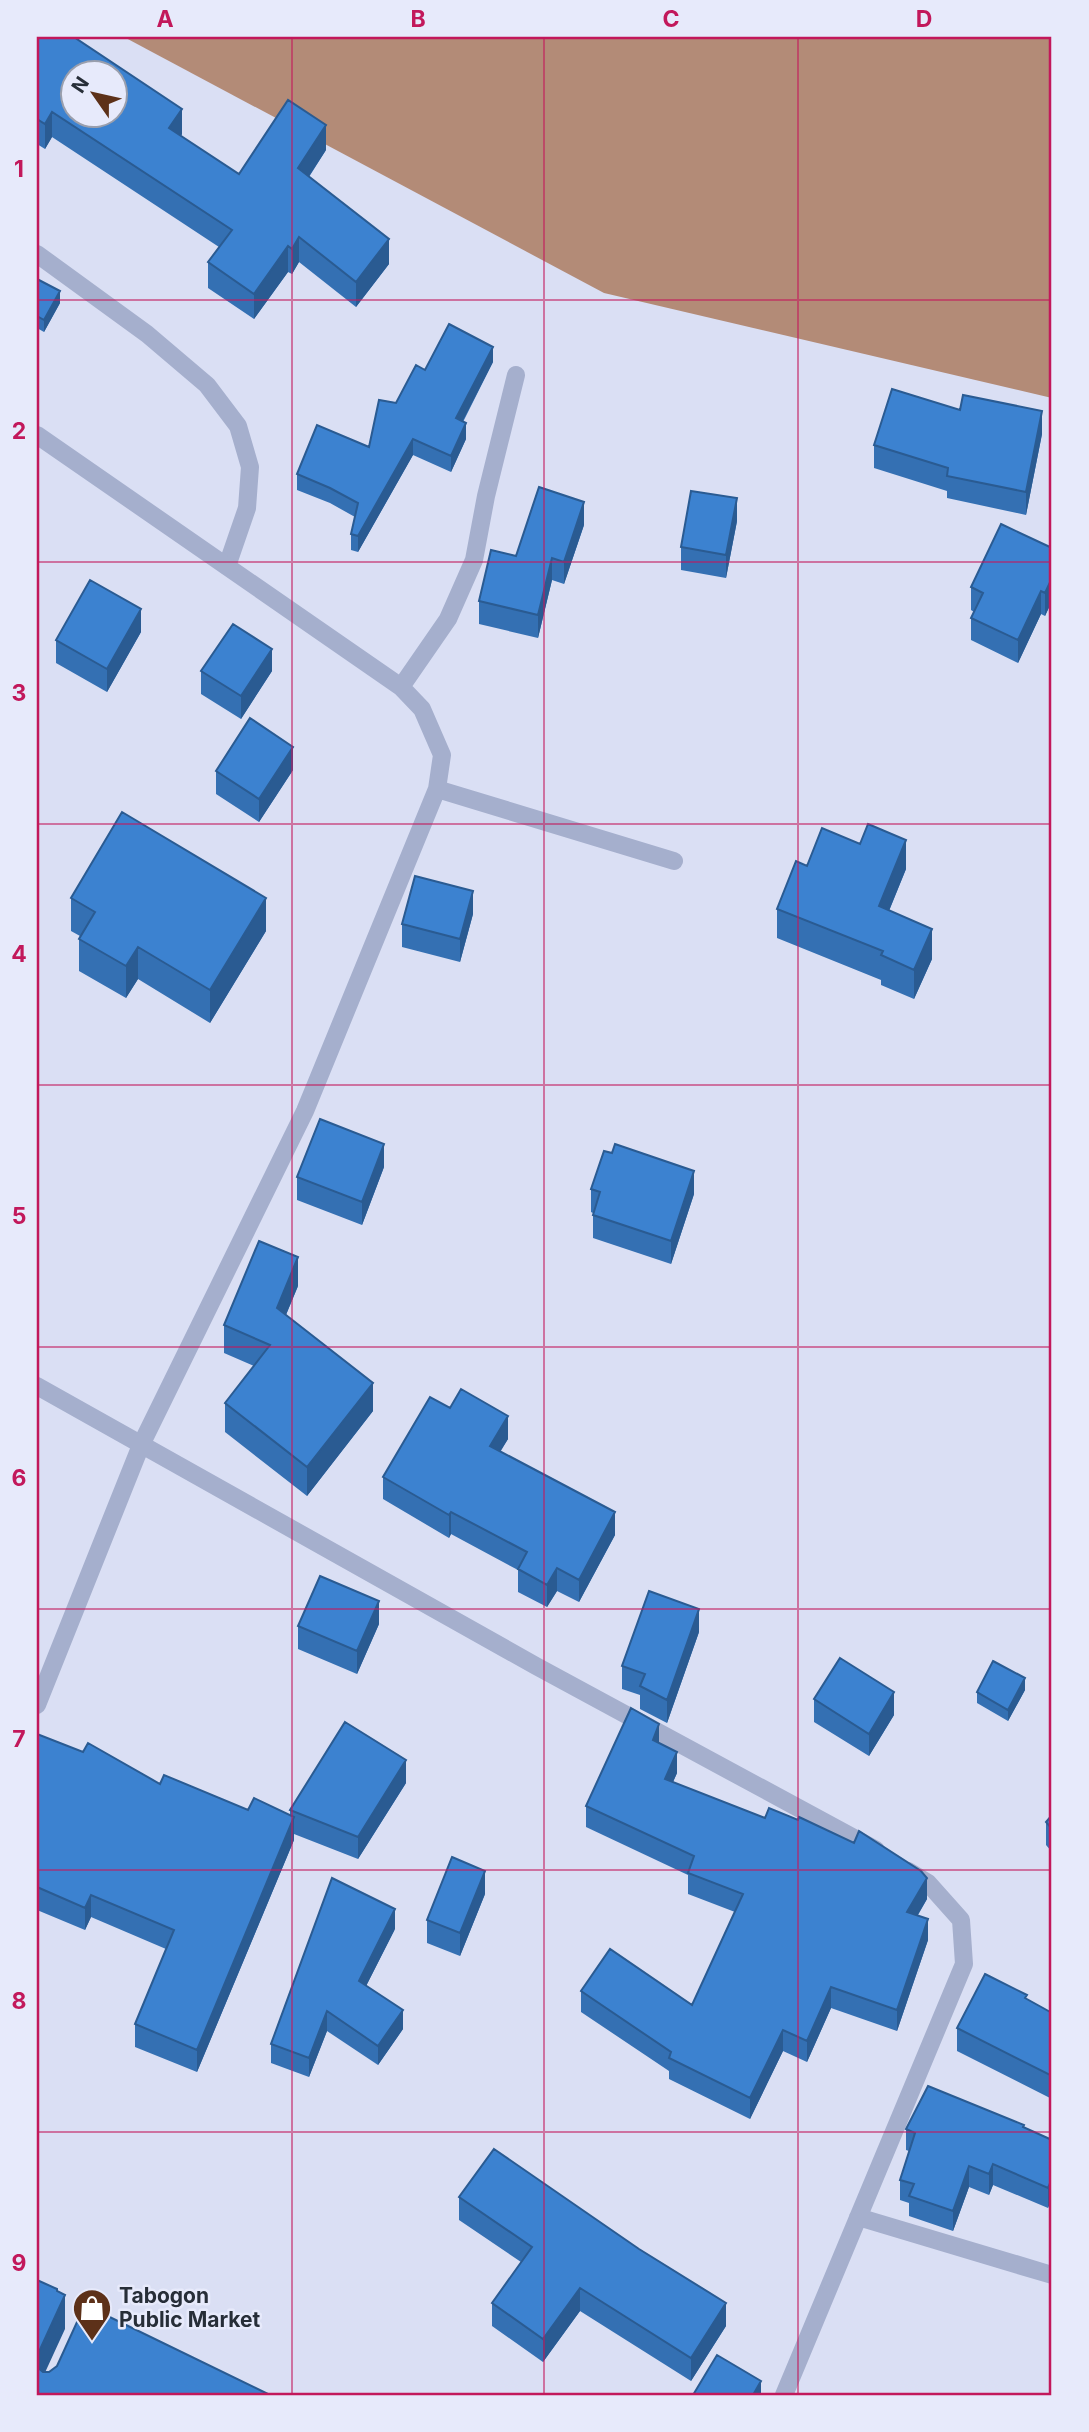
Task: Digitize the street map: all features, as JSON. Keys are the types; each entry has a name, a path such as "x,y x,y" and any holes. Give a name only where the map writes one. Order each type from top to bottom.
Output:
{"street":[{"path":"37,254 147,334 207,385 238,426 250,467 247,508 227,566"},
{"path":"401,687 448,619 474,559 486,496 516,375"},
{"path":"37,435 401,687 422,709 442,755 437,789 305,1111 141,1445 37,1705"},
{"path":"437,789 674,861"},
{"path":"37,1386 536,1666 861,1840 928,1883 961,1920 964,1964 784,2395"},
{"path":"858,2217 1052,2275"}],"shaded area":[{"path":"124,37 1052,37 1052,398 604,293"}],"building":[{"path":"37,37 79,37 77,39 108,60 60,60 60,117 52,112 45,124 37,119"},
{"path":"130,74 182,109 169,128 239,174 288,100 326,125 298,168 389,239 356,282 299,237 292,249 288,246 254,294 208,262 232,230 79,130 130,130"},
{"path":"37,279 60,291 44,320 37,316"},
{"path":"449,324 493,347 456,418 466,423 451,456 413,439 358,536 351,534 358,503 297,474 317,425 369,447 379,400 396,403 416,365 425,370"},
{"path":"892,389 960,410 963,395 1042,411 1026,492 947,476 948,468 874,445"},
{"path":"539,487 584,502 564,562 552,558 538,615 479,601 491,550 516,556"},
{"path":"691,491 737,498 726,555 681,547"},
{"path":"1001,524 1052,548 1052,578 1045,593 1041,591 1018,640 971,618 983,593 971,587"},
{"path":"90,580 141,609 107,669 56,640"},
{"path":"233,624 272,649 241,696 201,671"},
{"path":"250,718 293,747 259,799 216,771"},
{"path":"122,812 266,898 210,990 138,947 126,966 79,939 95,912 71,898"},
{"path":"868,824 906,840 879,906 932,929 914,970 881,955 883,951 777,909 796,861 807,866 822,828 860,844"},
{"path":"415,876 473,891 460,939 402,924"},
{"path":"320,1119 384,1144 362,1202 297,1177"},
{"path":"615,1144 694,1171 671,1241 593,1215 600,1192 591,1189 604,1151 612,1153"},
{"path":"259,1241 298,1257 277,1308 373,1383 307,1467 225,1403 270,1345 224,1325"},
{"path":"461,1389 508,1416 490,1446 615,1512 579,1580 557,1568 547,1585 518,1569 527,1552 451,1512 449,1515 383,1477 430,1397 450,1408"},
{"path":"320,1576 379,1601 357,1651 298,1626"},
{"path":"649,1591 699,1609 667,1700 640,1686 645,1674 622,1666"},
{"path":"840,1658 894,1692 869,1734 814,1699"},
{"path":"993,1661 1025,1678 1008,1710 977,1692"},
{"path":"631,1708 659,1724 653,1740 677,1752 665,1779 765,1818 769,1808 798,1820 799,1817 854,1843 859,1831 921,1871 927,1878 907,1912 928,1919 897,2010 831,1987 807,2041 783,2030 750,2098 669,2058 671,2052 581,1991 610,1949 692,2005 743,1894 688,1873 694,1856 586,1806"},
{"path":"345,1722 406,1760 358,1837 290,1810"},
{"path":"37,1734 83,1752 88,1743 160,1784 164,1775 248,1810 254,1798 294,1817 197,2050 135,2024 174,1930 91,1895 85,1908 37,1887"},
{"path":"1052,1815 1052,1829 1046,1822"},
{"path":"452,1857 485,1871 460,1933 427,1920"},
{"path":"332,1878 395,1909 359,1981 403,2010 378,2046 327,2011 309,2058 271,2044"},
{"path":"985,1974 1027,1995 1025,1998 1052,2013 1050,2075 957,2028"},
{"path":"928,2086 1024,2125 1023,2127 1052,2140 1052,2178 1048,2188 993,2164 989,2174 969,2166 953,2211 909,2196 914,2184 900,2180 915,2133 906,2129"},
{"path":"494,2149 639,2249 726,2303 691,2358 580,2288 543,2339 492,2303 532,2247 459,2197"},
{"path":"37,2280 65,2295 37,2356"},
{"name":"Tabogon Public Market","path":"87,2306 270,2395 37,2395 37,2367 43,2372 49,2372 57,2366 82,2311"},
{"path":"717,2355 761,2381 753,2395 693,2395"}],"place":[{"name":"Tabogon Public Market","path":"92,2342"}]}
